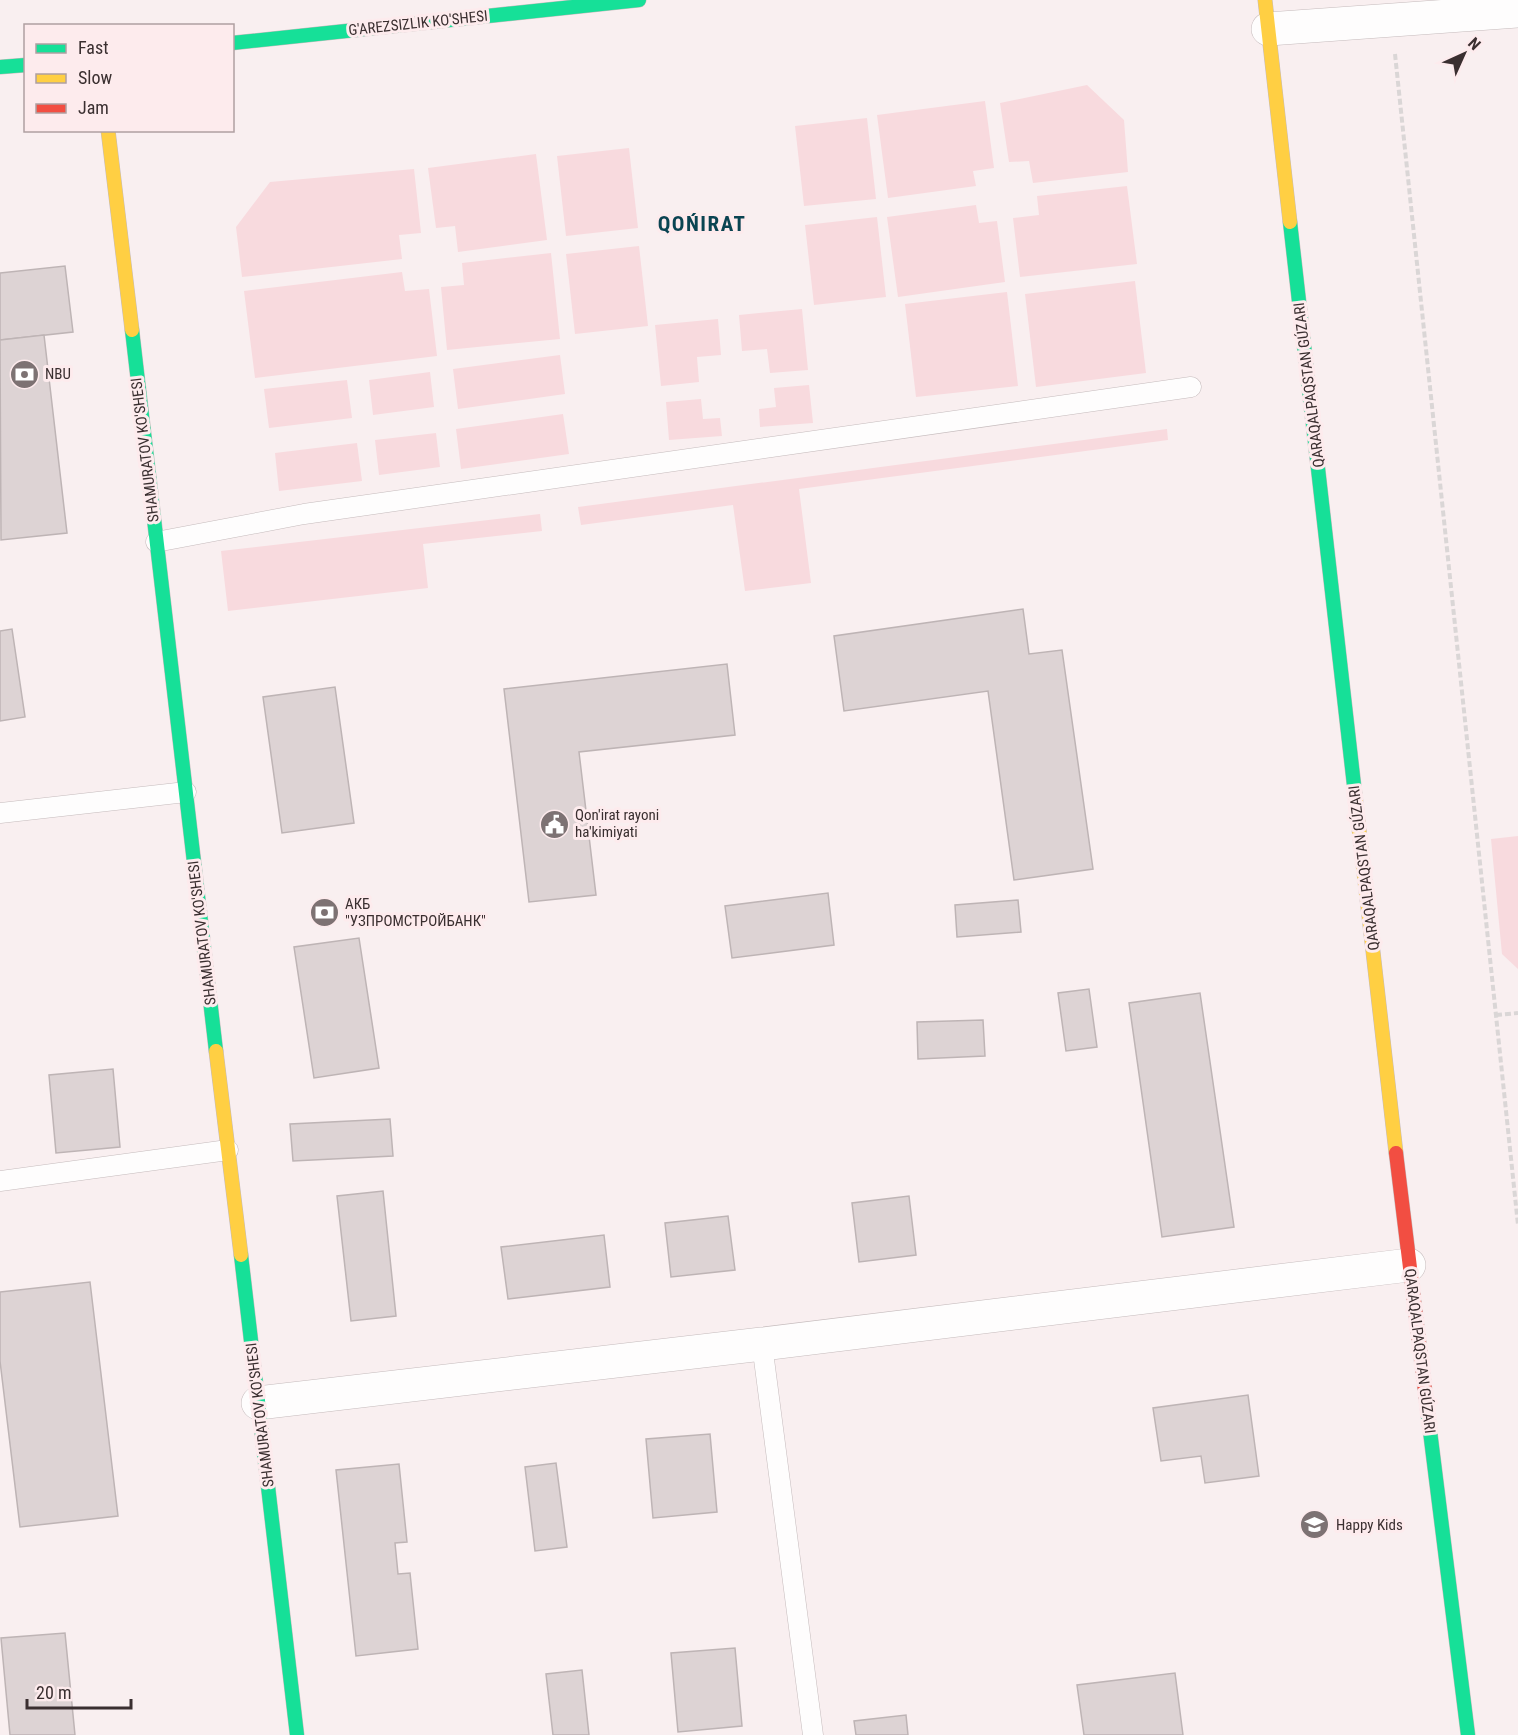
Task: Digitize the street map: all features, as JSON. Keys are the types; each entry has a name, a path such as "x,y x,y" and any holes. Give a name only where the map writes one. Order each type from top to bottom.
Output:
{"street":[{"name":"G'AREZSIZLIK KO'SHESI","path":"234,43 639,0"},
{"path":"1468,1735 1409,1265 1267,15 1391,20 1518,11"},
{"path":"0,67 24,65"},
{"name":"SHAMURATOV KO'SHESI","path":"108,132 258,1403 292,1734"},
{"path":"258,1403 1409,1265"}],"lane":[{"path":"156,542 304,514 1191,387"},
{"path":"0,813 186,792"},
{"path":"0,1181 228,1150"},
{"path":"762,1344 813,1735"}],"path":[{"path":"1391,20 1518,1225"},
{"path":"1496,1015 1518,1013"}],"shaded area":[{"path":"1087,85 1124,120 1128,172 1033,183 1029,161 1009,162 1000,103"},
{"path":"985,101 994,168 973,171 976,186 888,198 877,115"},
{"path":"867,118 876,199 804,206 795,126"},
{"path":"629,148 638,228 566,236 557,156"},
{"path":"536,154 547,240 458,252 455,226 436,228 428,168"},
{"path":"414,169 421,233 399,235 402,259 242,277 236,227 270,182"},
{"path":"1127,186 1137,264 1020,277 1013,218 1039,215 1037,196"},
{"path":"976,205 979,223 997,221 1005,282 898,297 887,217"},
{"path":"877,217 886,297 814,305 805,225"},
{"path":"639,246 648,326 575,334 566,254"},
{"path":"551,253 560,339 447,350 441,287 464,285 462,263"},
{"path":"402,272 405,291 429,289 437,356 255,378 244,291"},
{"path":"1135,281 1146,373 1036,387 1025,294"},
{"path":"1007,292 1018,386 916,397 905,304"},
{"path":"802,309 808,370 770,373 767,349 742,351 739,315"},
{"path":"718,319 721,355 697,357 699,382 661,386 655,325"},
{"path":"560,355 565,394 458,409 453,369"},
{"path":"430,372 434,407 373,415 369,380"},
{"path":"347,380 352,418 269,428 264,389"},
{"path":"809,385 813,423 760,427 759,409 776,407 774,388"},
{"path":"701,399 703,419 720,418 722,436 669,440 666,402"},
{"path":"563,414 569,454 461,469 456,429"},
{"path":"1167,429 1168,440 799,489 811,583 745,591 733,505 581,525 578,507"},
{"path":"436,433 440,467 379,475 375,440"},
{"path":"357,443 362,481 279,491 275,453"},
{"path":"540,514 542,531 423,544 428,588 228,611 221,551"},
{"path":"1518,836 1518,969 1502,954 1491,839"}],"building":[{"path":"65,266 73,332 0,340 0,273"},
{"path":"44,335 67,533 1,540 0,340"},
{"path":"1023,609 1029,654 1062,650 1093,869 1014,880 988,691 844,711 834,636"},
{"path":"12,629 25,717 0,721 0,631"},
{"name":"Qon'irat rayoni ha'kimiyati","path":"727,664 735,735 579,752 596,895 529,902 504,689"},
{"path":"335,687 354,823 282,833 263,697"},
{"path":"828,893 834,945 732,958 725,906"},
{"path":"1018,900 1021,932 957,937 955,905"},
{"path":"359,938 379,1068 314,1078 294,947"},
{"path":"1089,989 1097,1047 1066,1051 1058,993"},
{"path":"1200,993 1234,1227 1162,1237 1129,1003"},
{"path":"983,1020 985,1056 918,1059 917,1022"},
{"path":"113,1069 120,1147 56,1153 49,1075"},
{"path":"390,1119 393,1156 293,1161 290,1124"},
{"path":"383,1191 396,1316 351,1321 337,1196"},
{"path":"909,1196 916,1255 859,1262 852,1203"},
{"path":"728,1216 735,1270 671,1277 665,1223"},
{"path":"604,1235 610,1287 508,1299 501,1247"},
{"path":"90,1282 118,1516 20,1527 0,1361 0,1292"},
{"path":"1248,1395 1259,1476 1205,1483 1201,1456 1161,1461 1153,1408"},
{"path":"710,1434 717,1512 653,1518 646,1439"},
{"path":"556,1463 567,1547 535,1551 525,1467"},
{"path":"399,1464 407,1542 395,1543 398,1574 410,1573 418,1649 356,1656 336,1470"},
{"path":"65,1633 75,1735 10,1735 1,1638"},
{"path":"735,1648 742,1726 678,1732 671,1653"},
{"path":"582,1670 589,1735 553,1735 546,1674"},
{"path":"1175,1673 1183,1735 1084,1735 1077,1685"},
{"path":"906,1715 908,1735 856,1735 854,1721"}],"traffic: fast":[{"path":"234,43 639,0"},
{"path":"0,67 24,65"},
{"path":"1290,222 1355,794"},
{"path":"132,330 216,1051"},
{"path":"241,1255 297,1735"},
{"path":"1427,1407 1468,1735"}],"traffic: slow":[{"path":"1265,0 1290,222"},
{"path":"108,132 132,330"},
{"path":"1355,794 1396,1153"},
{"path":"216,1051 241,1255"}],"traffic: jam":[{"path":"1396,1153 1427,1407"}],"place":[{"name":"NBU","path":"24,374"},
{"name":"Qon'irat rayoni ha'kimiyati","path":"554,824"},
{"name":"АКБ \"УЗПРОМСТРОЙБАНК\"","path":"324,913"},
{"name":"Happy Kids","path":"1315,1525"}],"district":[{"name":"QOŃIRAT","path":"702,224"}]}
